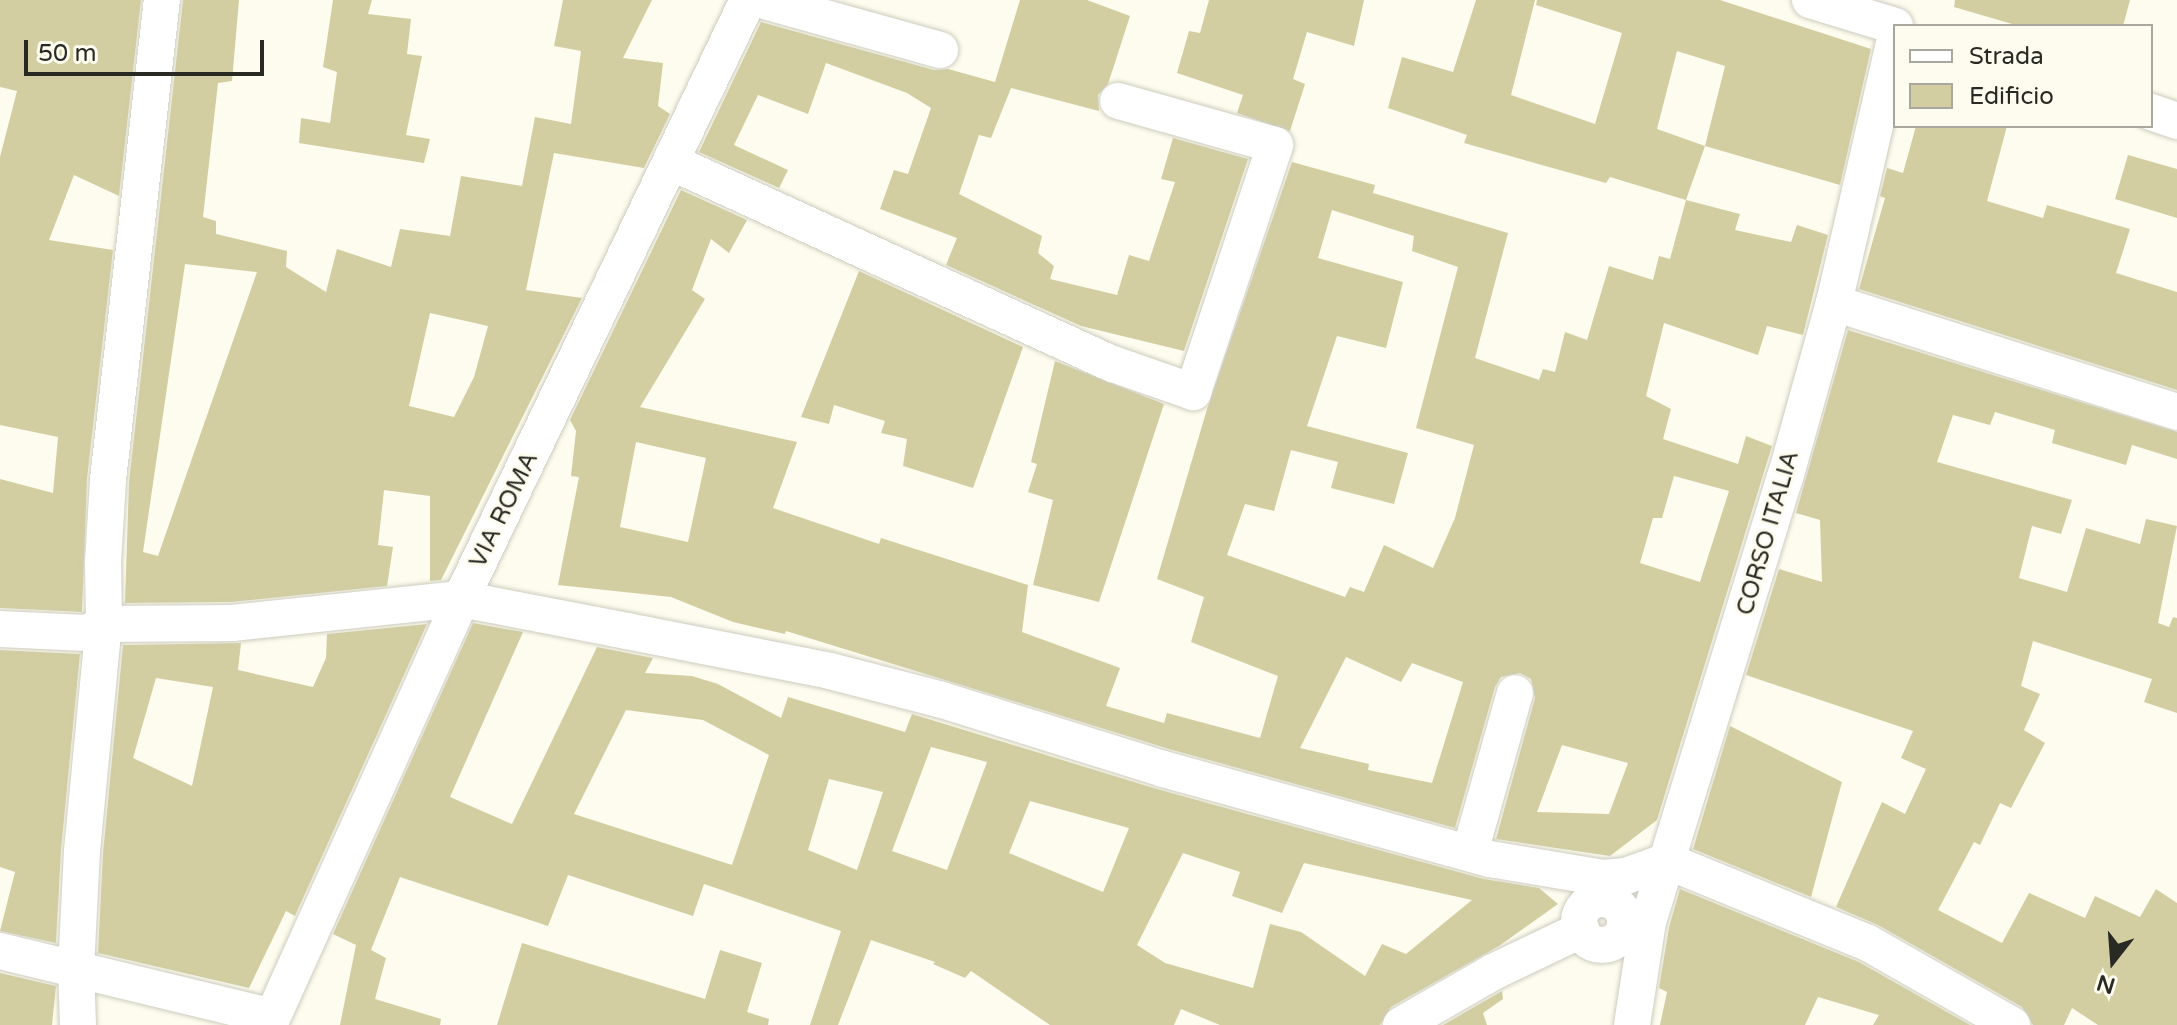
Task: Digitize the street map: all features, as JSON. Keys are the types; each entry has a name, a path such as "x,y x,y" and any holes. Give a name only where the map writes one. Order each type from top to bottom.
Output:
{"street":[{"path":"78,1025 76,969 82,851 104,624 103,562 108,480 162,0"},
{"name":"VIA ROMA","path":"271,1021 461,599 748,0"},
{"path":"761,0 940,50"},
{"path":"1810,0 1893,25"},
{"path":"1897,24 1906,0"},
{"name":"CORSO ITALIA","path":"1632,1025 1637,923 1667,861 1747,604 1834,303 1893,47"},
{"path":"671,162 1113,364 1193,392 1275,145 1118,101"},
{"path":"2153,113 2177,121"},
{"path":"1834,303 2177,412"},
{"path":"0,629 87,633 104,624 232,623 461,599 830,671 942,700 1163,769 1557,873 1614,877 1667,861 1868,943 2012,1025"},
{"path":"1470,852 1515,693"},
{"path":"1557,873 1585,917 1592,942 1607,944 1637,923"},
{"path":"1401,1025 1585,917"},
{"path":"0,951 271,1021"}],"building":[{"path":"0,0 141,0 119,196 74,175 49,240 113,250 87,479 82,612 0,608 0,479 53,493 58,437 0,425 0,157 17,91 0,87"},
{"path":"183,0 239,0 232,81 218,83 203,217 216,221 216,234 287,251 286,267 326,292 337,249 391,267 400,229 450,236 461,176 522,186 535,117 571,124 581,51 554,46 563,0 652,0 623,58 663,63 658,106 670,114 644,168 554,153 526,290 582,298 441,580 430,581 430,496 384,490 378,545 393,547 387,586 231,602 125,603 129,482","holes":["185,264 257,272 158,556 143,552","430,313 488,326 474,377 454,417 409,406"]},
{"path":"333,0 372,0 368,14 411,19 407,54 422,56 406,135 430,139 424,163 299,143 301,118 330,123 337,72 323,67"},
{"path":"1020,0 1087,0 1130,16 1108,84 1098,95 1099,111 1011,88 991,138 979,135 959,194 1042,236 1038,253 1054,266 1050,279 1117,295 1129,255 1149,261 1175,182 1161,179 1173,138 1248,159 1184,351 1081,326 946,265 957,238 880,209 894,170 908,174 931,108 907,93 826,63 808,114 758,95 734,145 788,170 779,188 699,152 761,22 934,70 948,69 995,82"},
{"path":"1209,0 1364,0 1354,46 1307,32 1293,79 1305,84 1290,131 1237,113 1243,95 1177,73 1189,31 1200,33"},
{"path":"1476,0 1535,0 1511,95 1595,124 1622,33 1536,5 1537,0 1720,0 1871,49 1840,185 1705,146 1686,200 1610,177 1606,183 1464,143 1467,135 1388,108 1402,57 1453,72","holes":["1677,51 1725,66 1705,146 1657,129"]},
{"path":"1955,0 2130,0 2124,24 2012,24 1954,7"},
{"path":"1915,128 2006,128 1987,201 2043,218 2047,205 2130,229 2116,273 2177,292 2177,390 1859,289 1885,198 1880,196 1887,168 1903,173"},
{"path":"2128,155 2177,169 2177,218 2115,199"},
{"path":"1292,162 1375,185 1373,193 1508,233 1475,358 1539,380 1543,369 1555,372 1565,332 1587,340 1609,266 1653,280 1659,256 1670,259 1686,200 1740,214 1735,230 1791,242 1797,225 1828,235 1803,335 1767,326 1758,355 1664,323 1646,396 1671,409 1663,439 1738,464 1746,436 1772,446 1657,820 1610,856 1496,839 1535,698 1531,679 1520,673 1501,677 1495,687 1455,828 1169,749 786,631 785,634 733,622 671,597 558,585 579,477 571,476 576,431 570,420 681,190 747,220 729,253 711,239 692,290 705,299 640,407 797,442 773,508 879,544 881,538 1028,585 1022,632 1120,668 1106,706 1164,723 1167,713 1260,738 1278,676 1191,642 1204,597 1157,579 1207,409","holes":["1332,210 1414,236 1412,251 1458,267 1416,428 1474,445 1455,518 1433,568 1384,545 1364,592 1350,587 1345,597 1227,555 1245,504 1274,511 1291,450 1338,462 1331,488 1394,504 1408,453 1307,426 1337,336 1386,348 1403,282 1318,258","636,442 706,458 688,542 620,527","1674,476 1729,491 1700,582 1640,563 1653,518 1662,518","1346,657 1401,682 1412,663 1463,682 1432,783 1368,770 1369,764 1300,748","1562,745 1628,763 1609,814 1537,812"]},
{"path":"859,271 1023,347 973,488 903,466 907,439 881,433 885,421 834,405 829,424 801,417"},
{"path":"1848,330 2177,432 2177,459 2132,445 2126,465 2052,443 2055,430 1995,412 1990,425 1953,415 1937,462 2072,500 2061,534 2032,526 2019,578 2067,592 2086,528 2140,544 2146,519 2177,526 2158,623 2169,627 2173,617 2177,618 2177,713 2144,702 2152,679 2033,641 2021,686 2040,694 2024,730 2045,743 2011,808 2000,803 1980,845 1974,842 1938,910 2002,943 2029,893 2085,918 2095,896 2140,917 2156,889 2177,903 2177,1025 2098,1025 2072,1008 2064,1025 2033,1025 2022,1007 1878,925 1836,907 1882,802 1905,814 1926,769 1901,758 1913,731 1746,675 1779,569 1822,582 1820,520 1796,513"},
{"path":"1055,361 1164,404 1099,602 1033,585 1053,500 1028,492 1037,464 1031,462"},
{"path":"473,623 523,632 450,797 512,824 597,647 653,658 645,673 692,676 718,684 781,718 788,697 905,732 912,714 1157,789 1484,879 1539,888 1558,904 1499,946 1391,1007 1380,1025 1220,1025 1181,1009 1174,1025 1050,1025 971,971 965,978 933,964 935,962 871,940 838,1025 810,1025 841,931 704,884 693,916 568,875 548,926 400,877 371,950 386,958 375,999 441,1019 440,1025 340,1025 356,945 333,934","holes":["626,710 703,720 769,755 732,865 574,814","931,747 987,762 947,870 892,851","829,779 883,792 857,870 808,850","1030,801 1129,828 1103,892 1009,853","1183,853 1240,872 1232,896 1282,913 1304,863 1472,900 1406,954 1382,944 1365,976 1301,932 1270,924 1253,988 1165,963 1137,945"]},
{"path":"427,624 295,916 286,911 249,988 98,953 103,853 123,645 241,643 238,670 313,687 326,658 327,634","holes":["156,678 213,687 192,786 133,758"]},
{"path":"0,650 80,654 61,850 56,943 0,931 15,872 0,867"},
{"path":"1730,726 1842,782 1811,897 1693,849"},
{"path":"1680,889 1859,962 1970,1025 1873,1025 1879,1015 1818,997 1805,1025 1660,1025 1667,992 1659,988 1669,927"},
{"path":"522,943 705,999 720,950 762,963 747,1012 769,1019 768,1025 497,1025"},
{"path":"0,973 56,986 52,1025 0,1025"},
{"path":"1502,991 1503,999 1483,1013 1487,1025 1443,1025"}]}
